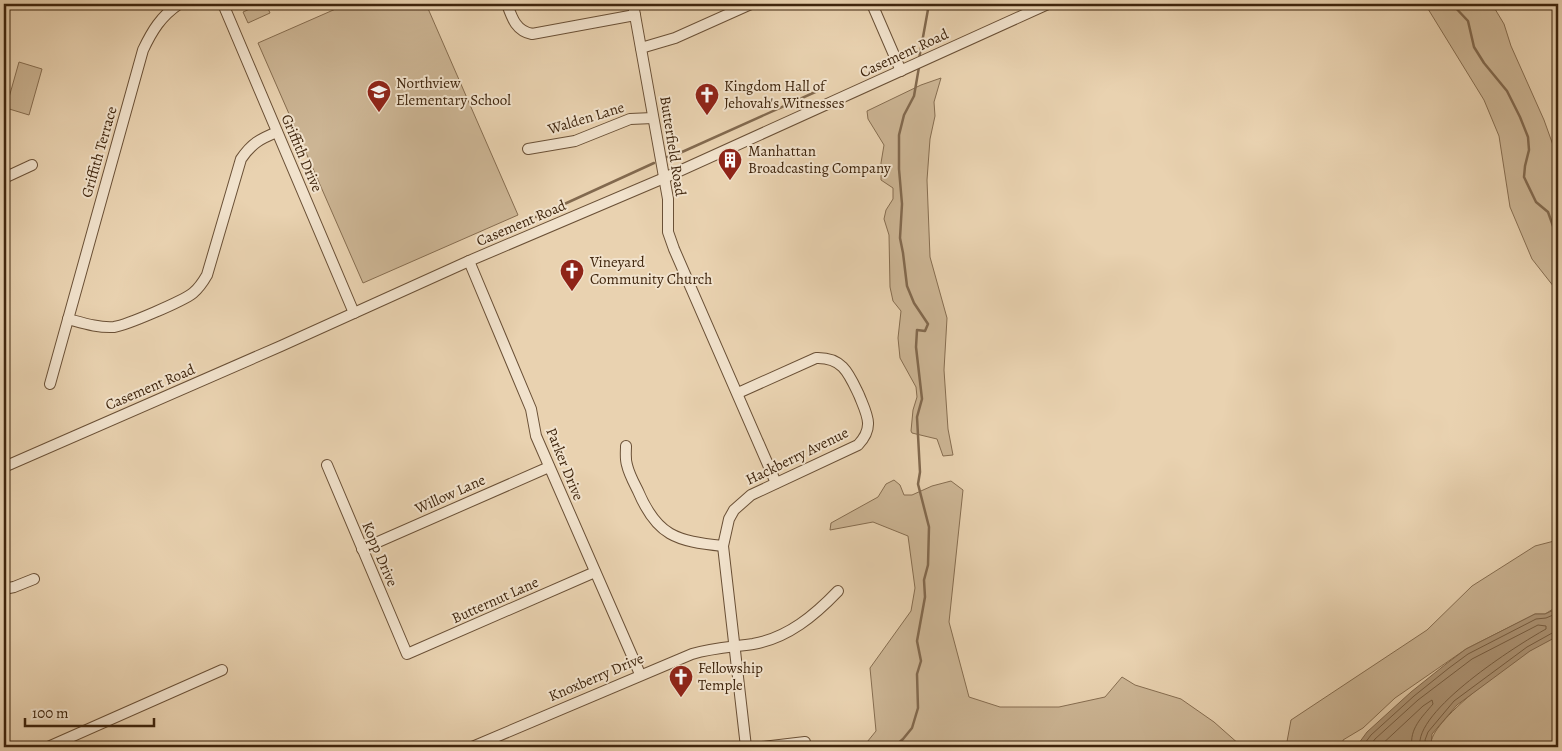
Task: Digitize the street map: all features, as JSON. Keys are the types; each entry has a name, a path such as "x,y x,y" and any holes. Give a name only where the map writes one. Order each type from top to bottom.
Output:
{"street":[{"name":"Griffith Terrace","path":"50,384 144,50 150,35 158,23 170,10 179,4"},
{"name":"Griffith Drive","path":"223,4 354,313"},
{"path":"506,4 519,29 525,33 532,34 635,15"},
{"name":"Butterfield Road","path":"633,4 668,199 668,232 672,246 776,483"},
{"path":"641,48 676,38 751,4"},
{"path":"872,4 901,71"},
{"name":"Casement Road","path":"4,467 664,178 1048,4"},
{"name":"Walden Lane","path":"528,149 568,142 630,120 653,118"},
{"path":"68,319 102,327 115,326 128,323 191,295 201,285 207,275 241,159 248,148 258,140 277,132"},
{"path":"4,178 32,165"},
{"name":"Parker Drive","path":"469,262 531,410 536,436 640,674"},
{"name":"Hackberry Avenue","path":"738,393 816,358 827,358 837,362 850,375 868,417 867,433 858,445 750,495 734,510 729,519 723,546 746,747"},
{"path":"626,446 627,465 645,507 655,522 664,531 674,536 723,546"},
{"name":"Kopp Drive","path":"327,465 406,654"},
{"name":"Willow Lane","path":"362,549 549,467"},
{"name":"Butternut Lane","path":"406,654 595,572"},
{"path":"4,589 14,588 34,579"},
{"name":"Knoxberry Drive","path":"472,747 640,674 692,654 735,645 754,644 784,634 818,612 838,591"},
{"path":"48,747 222,670"},
{"path":"762,747 805,742"}],"shaded area":[{"path":"251,4 266,4 270,13 248,23 243,12 252,8"},
{"name":"Northview Elementary School","path":"347,4 426,4 518,215 363,283 258,43"},
{"path":"1425,4 1492,4 1504,24 1511,46 1544,120 1558,159 1558,298 1554,287 1532,259 1510,207 1499,136 1484,100"},
{"path":"19,62 42,69 29,115 6,108"},
{"path":"941,78 934,102 935,116 930,139 927,180 930,257 947,318 944,370 948,429 953,455 943,456 937,439 912,433 911,431 913,410 917,397 916,387 900,358 898,338 901,311 893,301 890,287 889,235 884,219 886,210 893,199 893,188 881,180 884,145 868,119 867,111 921,85"},
{"path":"894,480 900,485 904,495 912,495 932,486 951,481 963,490 949,622 969,697 1000,707 1059,707 1105,697 1122,677 1135,685 1181,699 1214,722 1241,747 863,747 876,731 870,668 911,611 915,588 908,536 873,522 830,530 831,523 878,497 886,484"},
{"path":"1558,540 1558,606 1545,614 1535,614 1466,649 1395,698 1363,728 1343,740 1343,747 1286,747 1291,720 1427,630 1472,586 1535,546"},
{"path":"1558,636 1558,747 1445,747 1431,745 1434,735 1443,722 1472,693 1537,646"}],"water":[{"path":"1558,608 1558,636 1530,651 1457,705 1432,734 1431,745 1445,747 1356,747 1367,732 1411,692 1466,649 1535,614 1545,614"}],"waterway":[{"path":"919,59 929,4"},
{"path":"1452,4 1468,21 1474,47 1484,63 1507,91 1520,117 1528,137 1529,150 1524,177 1536,202 1548,212 1558,240"},
{"path":"894,747 912,728 918,708 917,674 921,661 917,641 925,597 924,580 928,565 929,527 918,484 920,472 917,417 922,399 916,347 917,330 925,331 928,324 914,303 907,286 900,238 902,204 899,135 904,115 914,96 919,67"},
{"path":"667,157 822,89"},
{"path":"536,217 654,163"}],"place":[{"name":"Northview Elementary School","path":"379,113"},
{"name":"Kingdom Hall of Jehovah's Witnesses","path":"707,116"},
{"name":"Manhattan Broadcasting Company","path":"730,181"},
{"name":"Vineyard Community Church","path":"572,292"},
{"name":"Fellowship Temple","path":"681,698"}]}
